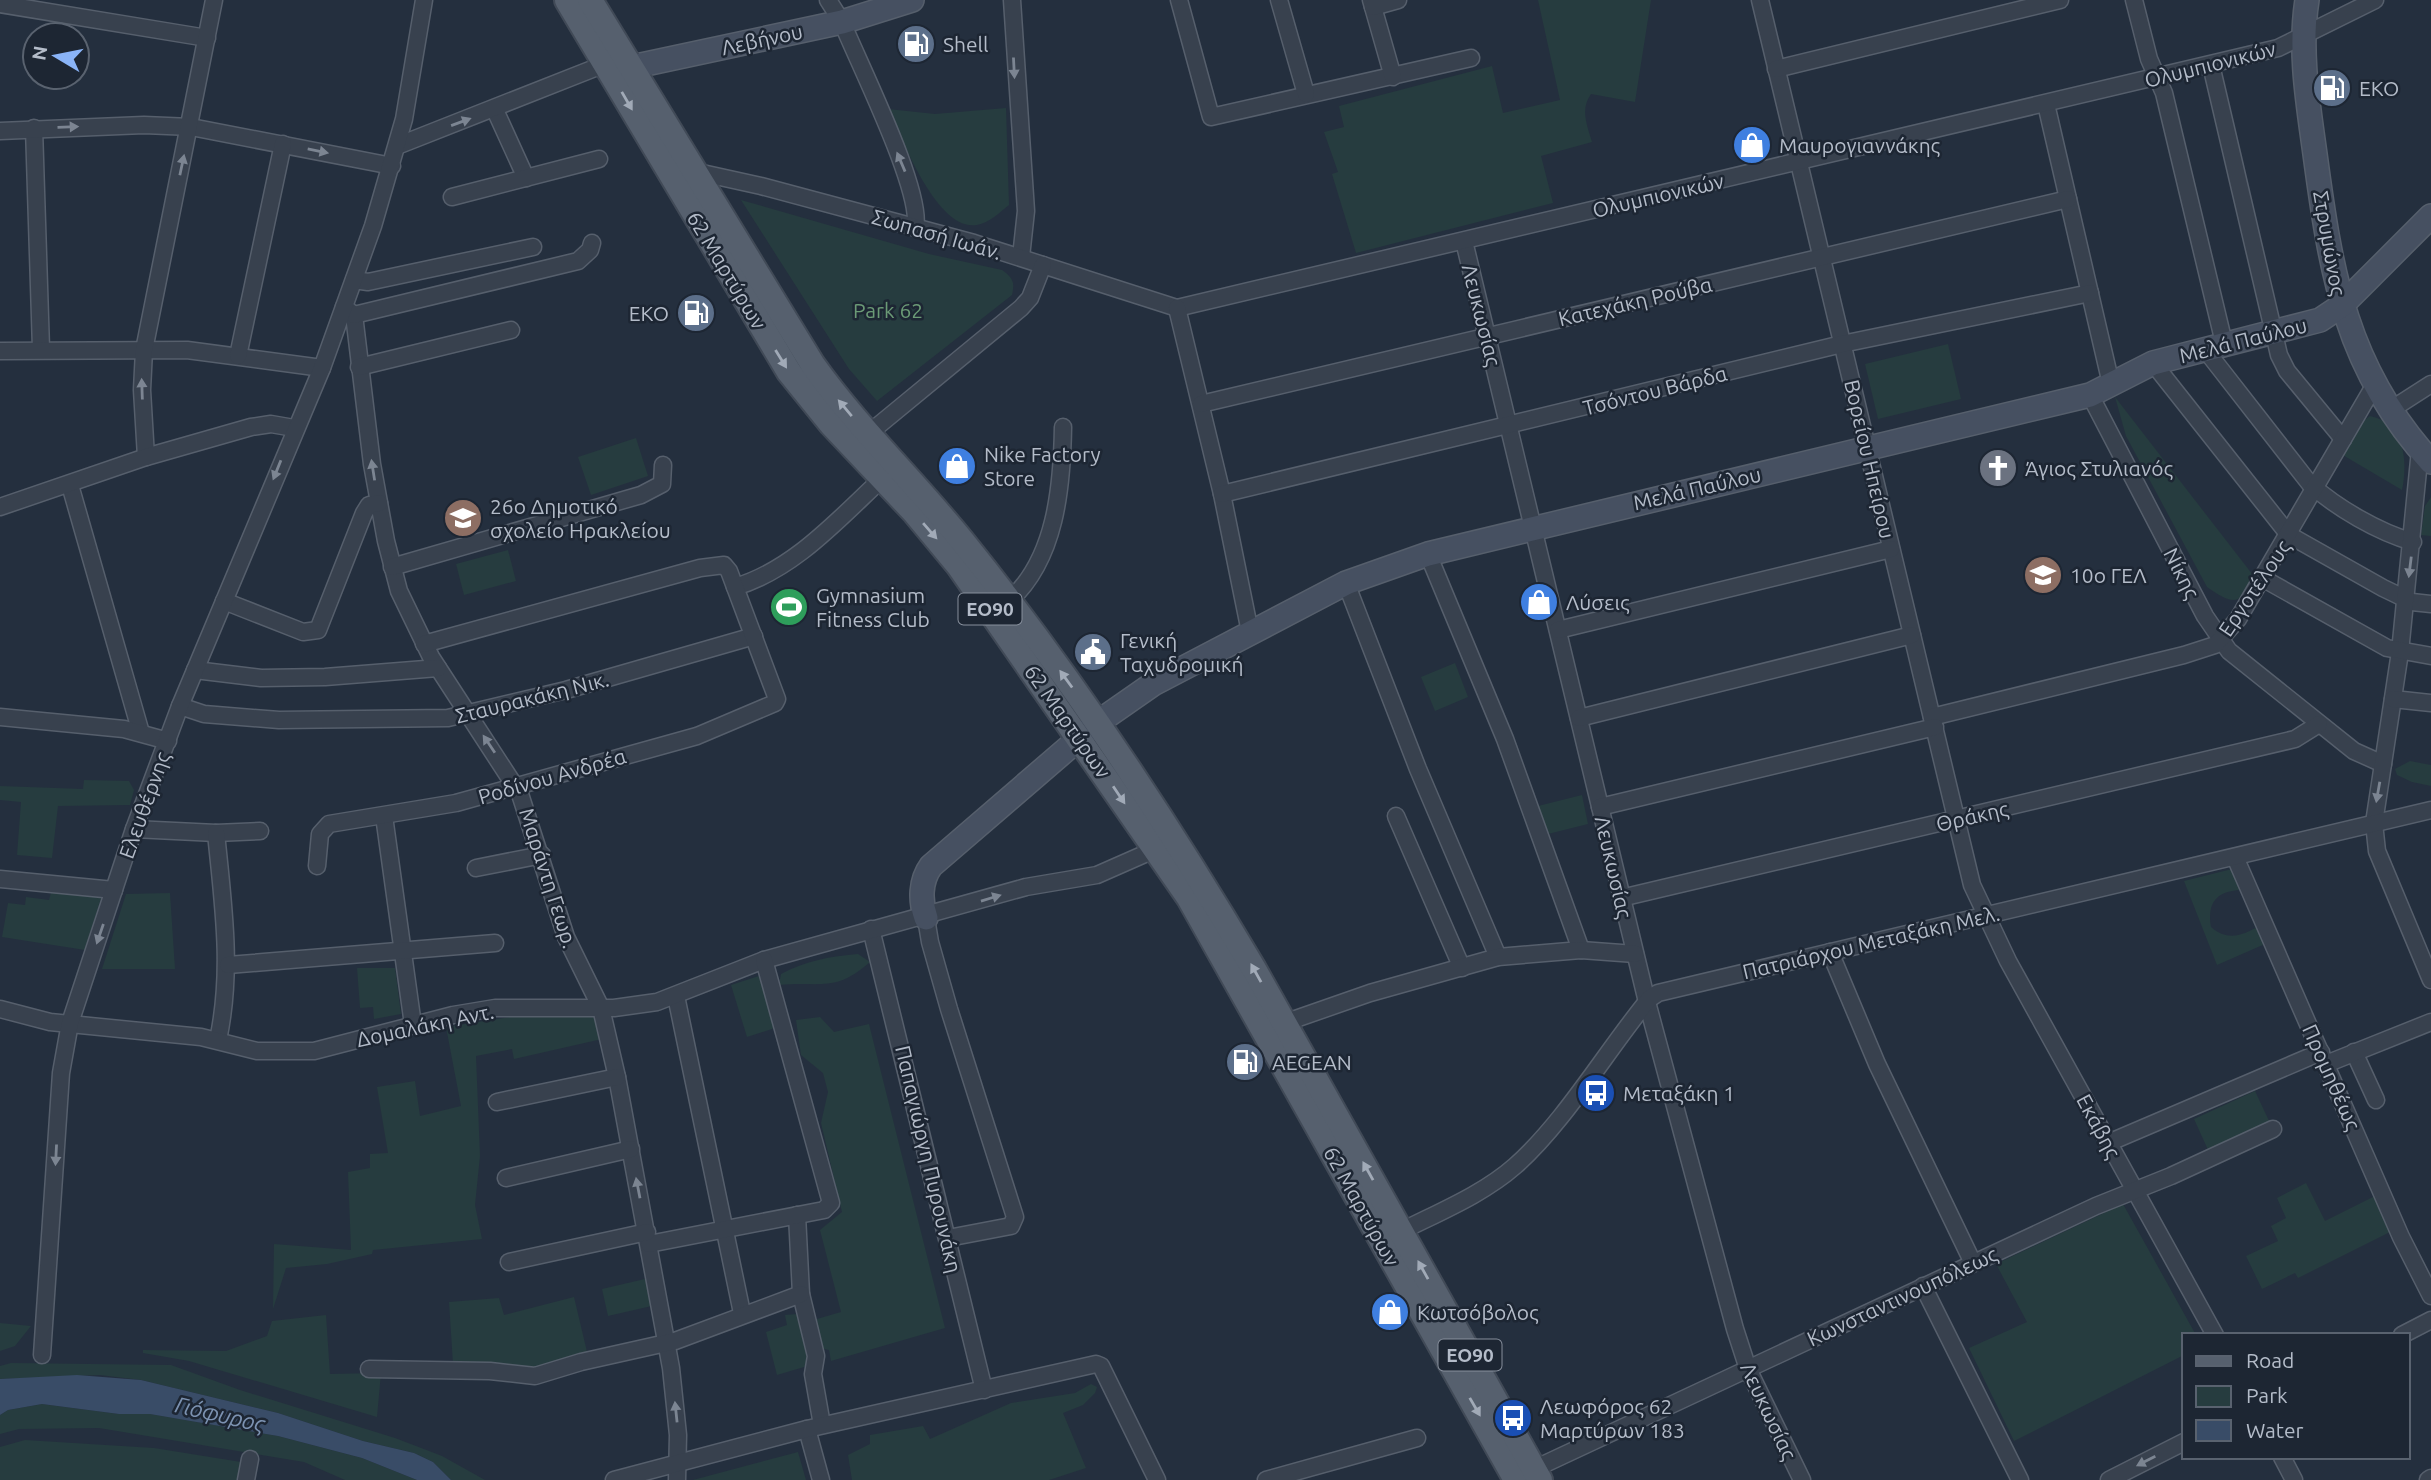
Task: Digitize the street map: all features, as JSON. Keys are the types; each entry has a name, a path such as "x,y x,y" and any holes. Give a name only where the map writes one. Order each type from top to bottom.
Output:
{"main road":[{"name":"62 Μαρτύρων","path":"567,0 693,171 791,333 826,384 868,434 889,472 958,565 1088,730 1209,895 1284,1023 1392,1236 1523,1477"},
{"name":"62 Μαρτύρων","path":"590,0 615,67 789,372 831,425 889,472 1009,601 1088,730 1156,849 1392,1236"}],"street":[{"path":"146,457 142,390 144,349 191,127 214,0"},
{"name":"Ελευθέρνης","path":"42,1355 61,1073 70,1023 134,829 180,706 294,428 349,311 354,280 397,146 424,0"},
{"path":"828,0 842,22 913,192 917,209 915,228"},
{"name":"Λεβήνου","path":"615,67 842,22 912,0"},
{"path":"1012,0 1026,211 1021,257"},
{"path":"1179,0 1211,117 1471,58"},
{"path":"1279,0 1306,94"},
{"path":"1392,77 1372,4 1398,0"},
{"name":"Βορείου Ηπείρου","path":"1760,0 1972,885 1985,916"},
{"path":"1776,69 2060,0"},
{"path":"2134,0 2145,47 2164,93 2214,346 2316,489 2391,534 2413,542"},
{"name":"Στρυμώνος","path":"2307,0 2304,38 2315,153 2341,306 2374,386 2389,411 2425,456"},
{"name":"Ολυμπιονικών","path":"1177,308 2278,48 2304,38 2375,0"},
{"path":"0,4 207,38"},
{"path":"2211,65 2283,366 2343,439"},
{"path":"397,146 615,67"},
{"path":"2046,104 2111,384"},
{"path":"495,110 526,178"},
{"path":"0,131 144,125 191,127 392,166"},
{"path":"34,128 41,349"},
{"path":"238,356 283,144"},
{"path":"452,197 599,159"},
{"name":"Σωπασή Ιωάν.","path":"693,171 761,186 1021,257 1177,308"},
{"name":"Κατεχάκη Ρούβα","path":"1201,404 2068,199"},
{"name":"Μελά Παύλου","path":"926,918 922,896 924,879 931,866 1088,730 1153,684 1346,583 1428,554 2091,395 2153,363 2320,320 2341,306 2431,216"},
{"name":"Λευκωσίας","path":"1464,241 1647,1002 1748,1369 1802,1480"},
{"path":"349,311 578,261 590,250 592,243"},
{"path":"354,280 368,282 533,247"},
{"path":"868,434 1021,308 1030,298 1043,265"},
{"name":"Τσόντου Βάρδα","path":"1222,494 1842,344 2090,293"},
{"path":"1177,308 1222,494 1250,632"},
{"name":"Μαράντη Γεωρ.","path":"349,311 379,503 392,567 407,611 438,668 516,786 542,855 566,937 601,1008 631,1149 666,1343 677,1417 677,1480"},
{"path":"359,367 511,330"},
{"path":"0,351 187,349 322,368"},
{"path":"2153,363 2289,535 2406,598 2431,604"},
{"path":"2389,411 2431,384"},
{"name":"Εργοτέλους","path":"1600,807 2209,648 2220,640 2264,579 2374,386"},
{"name":"Νίκης","path":"2091,395 2205,617 2220,640 2237,660 2354,751 2383,764"},
{"path":"0,507 146,457 261,425 294,428"},
{"path":"1009,601 1028,584 1049,540 1062,468 1063,427"},
{"path":"2425,456 2400,652 2374,823 2377,851 2431,980"},
{"path":"392,567 641,495 662,484 663,465"},
{"path":"735,587 760,580 790,561 889,472"},
{"path":"70,485 141,733"},
{"path":"223,601 303,632 318,630 364,513 369,505 379,503"},
{"path":"1558,631 1892,549"},
{"path":"1428,554 1504,739 1581,950"},
{"path":"424,644 711,565 726,566 754,636"},
{"path":"2264,579 2400,652 2431,656"},
{"path":"1346,583 1418,769 1498,957"},
{"path":"1579,718 1912,635"},
{"name":"Ροδίνου Ανδρέα","path":"317,866 322,829 329,824 456,803 707,733 777,702 754,636"},
{"name":"Σταυρακάκη Νικ.","path":"180,706 204,714 279,720 424,720 470,715 754,636"},
{"path":"195,670 261,678 299,678 438,668"},
{"path":"2393,699 2431,702"},
{"path":"0,717 141,733 168,741"},
{"name":"Θράκης","path":"1622,898 2295,739 2319,724"},
{"name":"Πατριάρχου Μεταξάκη Μελ.","path":"1392,1236 1487,1186 1516,1165 1567,1106 1647,1002 1658,993 2431,810"},
{"path":"384,816 413,1025"},
{"path":"1396,816 1462,968"},
{"path":"134,829 216,833 260,831"},
{"path":"216,833 228,965 228,990 218,1040"},
{"name":"Δομαλάκη Αντ.","path":"0,1009 43,1021 218,1040 257,1051 304,1052 495,1008 601,1008 639,1005 676,996 764,960 871,929 926,918 1026,887 1097,875 1156,849"},
{"path":"475,868 542,855"},
{"name":"Προμηθέως","path":"2235,857 2401,1237 2431,1296"},
{"path":"0,879 114,890"},
{"name":"Εκάβης","path":"1985,916 2214,1333"},
{"path":"926,918 945,995 1015,1217 1011,1226 948,1238"},
{"name":"Παπαγιώργη Πυρουνάκη","path":"871,929 985,1390"},
{"path":"228,965 495,943"},
{"path":"1284,1023 1370,993 1498,957 1581,950 1635,954"},
{"path":"1830,952 1877,1064 1973,1263"},
{"path":"509,1262 648,1238 724,1231 753,1222 824,1210 831,1203 764,960"},
{"path":"676,996 743,1313"},
{"path":"2108,1143 2324,1058 2354,1052 2431,1021"},
{"path":"2354,1052 2376,1100"},
{"path":"497,1102 617,1077"},
{"name":"Κωνσταντινουπόλεως","path":"1523,1477 1923,1286 2273,1129"},
{"path":"506,1178 631,1149"},
{"path":"797,1215 801,1294 816,1356 813,1374 815,1427 821,1480"},
{"path":"1923,1286 2020,1480"},
{"path":"369,1369 490,1371 535,1376 581,1362 666,1343 801,1294"},
{"path":"2406,1333 2431,1320"},
{"path":"614,1480 815,1427 1093,1364 1101,1366 1157,1480"},
{"path":"1266,1480 1417,1438"},
{"path":"2109,1480 2182,1443"},
{"path":"246,1480 250,1459"},
{"path":"2283,1459 2294,1480"}],"green space":[{"path":"1538,0 1651,0 1635,102 1591,94 1585,111 1592,142 1541,156 1553,203 1356,253 1332,174 1338,172 1324,132 1344,127 1339,106 1492,66 1503,113 1560,100"},
{"path":"1006,108 1009,205 981,224 962,223 948,214 923,181 888,109 935,114"},
{"name":"Park 62","path":"741,200 929,254 1002,270 1012,281 1012,295 877,401 849,369"},
{"path":"1948,344 1961,399 1878,419 1865,364"},
{"path":"2115,397 2256,579 2239,598 2234,600 2223,597 2207,587 2126,436"},
{"path":"2370,416 2382,420 2397,435 2404,456 2402,490 2341,454 2361,423"},
{"path":"636,438 648,476 591,495 578,457"},
{"path":"2431,497 2431,536 2421,535 2425,506"},
{"path":"508,550 516,581 464,595 456,564"},
{"path":"1455,663 1468,697 1435,711 1421,677"},
{"path":"2410,761 2431,765 2431,786 2397,775 2395,769"},
{"path":"84,780 129,781 134,790 130,805 58,806 52,858 17,855 21,802 0,800 0,786 83,789"},
{"path":"1582,795 1588,824 1544,835 1538,806"},
{"path":"2232,869 2241,890 2225,893 2215,900 2210,911 2211,927 2223,934 2235,936 2259,926 2265,944 2217,965 2184,881"},
{"path":"52,889 102,895 85,950 2,937 8,903 25,905 26,897 49,900"},
{"path":"170,893 175,969 102,969 126,894"},
{"path":"858,954 870,962 858,972 837,982 779,985 781,974 809,962"},
{"path":"357,968 395,968 401,1014 374,1019 373,1007 360,1008"},
{"path":"762,975 778,1027 747,1037 731,985"},
{"path":"535,1013 586,1013 595,1018 602,1039 514,1059 512,1049 476,1056 480,1156 475,1205 482,1239 373,1250 372,1254 327,1264 286,1268 273,1309 274,1244 351,1250 348,1172 370,1168 370,1154 388,1153 377,1087 415,1081 420,1116 461,1106 446,1027"},
{"path":"820,1017 834,1032 869,1024 945,1328 831,1361 829,1350 820,1348 810,1321 841,1312 820,1230 842,1212 821,1123 828,1092 823,1073 801,1055 796,1020"},
{"path":"2255,1091 2270,1123 2209,1152 2194,1119"},
{"path":"2306,1183 2325,1221 2377,1195 2394,1230 2298,1278 2295,1273 2262,1289 2246,1256 2278,1241 2271,1226 2286,1218 2277,1198"},
{"path":"2123,1204 2195,1333 2182,1333 2182,1356 2014,1441 1969,1348 2027,1322 1996,1264"},
{"path":"649,1278 656,1305 608,1316 602,1289"},
{"path":"574,1297 588,1356 528,1371 453,1364 449,1302 499,1298 504,1315"},
{"path":"797,1314 802,1318 812,1360 804,1367 777,1375 766,1332 787,1325 785,1315"},
{"path":"326,1315 330,1374 381,1373 377,1417 189,1361 143,1353 143,1350 226,1351 267,1336 272,1321"},
{"path":"0,1323 31,1326 15,1346 0,1351"},
{"path":"11,1363 171,1365 240,1390 395,1438 442,1456 485,1480 451,1480 433,1462 414,1453 363,1441 278,1413 141,1380 100,1375 0,1379 0,1366"},
{"path":"1091,1384 1097,1387 1095,1393 1083,1405 1063,1413 1086,1468 1049,1480 852,1480 848,1455 870,1444 870,1435 923,1426 930,1439 1011,1403 1075,1393"},
{"path":"42,1404 119,1414 133,1411 278,1436 362,1458 417,1480 345,1480 304,1462 99,1428 19,1429 0,1434 0,1415 8,1410"},
{"path":"25,1440 154,1448 241,1462 238,1480 0,1480 0,1447"},
{"path":"798,1452 806,1480 693,1480"}],"water":[{"name":"Γιόφυρος","path":"77,1375 141,1380 278,1413 363,1441 414,1453 433,1462 451,1480 417,1480 362,1458 278,1436 150,1414 119,1414 42,1404 8,1410 0,1415 0,1379"}],"place":[{"name":"Shell","path":"916,44"},
{"name":"EKO","path":"2332,88"},
{"name":"Μαυρογιαννάκης","path":"1752,145"},
{"name":"ΕΚΟ","path":"696,313"},
{"name":"Nike Factory Store","path":"957,466"},
{"name":"Άγιος Στυλιανός","path":"1998,468"},
{"name":"26ο Δημοτικό σχολείο Ηρακλείου","path":"463,518"},
{"name":"10ο ΓΕΛ","path":"2043,575"},
{"name":"Λύσεις","path":"1539,602"},
{"name":"Gymnasium Fitness Club","path":"789,607"},
{"name":"Γενική Ταχυδρομική","path":"1093,652"},
{"name":"AEGEAN","path":"1245,1062"},
{"name":"Μεταξάκη 1","path":"1596,1093"},
{"name":"Κωτσόβολος","path":"1390,1312"},
{"name":"Λεωφόρος 62 Μαρτύρων 183","path":"1513,1418"}]}
